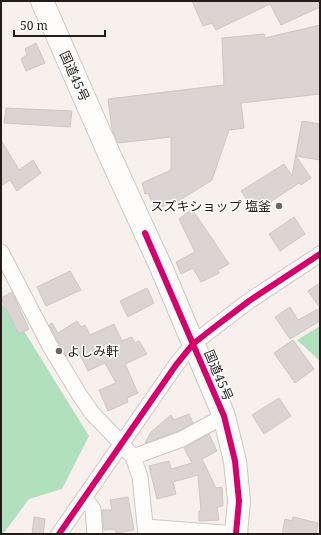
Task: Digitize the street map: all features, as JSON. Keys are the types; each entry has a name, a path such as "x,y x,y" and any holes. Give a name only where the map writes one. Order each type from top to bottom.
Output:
{"highway":[{"name":"国道45号","path":"42,1 224,416 235,461 239,501 236,534"}],"street":[{"path":"1,252 51,348 79,394 92,412 133,457 140,477 146,531 236,534"},
{"path":"59,534 176,365 193,344 249,301 320,254"},
{"path":"133,457 182,439 224,416"},
{"path":"84,497 93,509 95,534"}],"green space":[{"path":"1,303 24,331 89,436 62,489 29,499 3,534 1,534"},
{"path":"320,326 320,361 297,340"}],"building":[{"path":"192,1 320,1 320,7 281,25 270,4 216,30 212,23 203,26"},
{"path":"320,25 320,94 241,103 244,128 229,130 212,180 180,200 155,209 148,193 145,194 142,183 171,170 171,137 118,143 112,129 108,99 224,85 222,38 264,34 265,38"},
{"path":"36,43 45,63 26,71 21,59 27,55 25,49"},
{"path":"6,108 72,111 70,127 4,123"},
{"path":"302,121 320,124 320,160 296,156 311,178 301,185 299,183 255,212 241,191 284,164 292,176"},
{"path":"1,140 19,170 33,160 41,173 17,191 10,180 1,186"},
{"path":"192,209 229,264 218,270 219,273 201,282 193,268 181,274 176,262 195,252 179,219"},
{"path":"294,217 305,234 280,251 269,234"},
{"path":"70,271 81,290 46,306 37,287"},
{"path":"320,283 320,308 308,291"},
{"path":"147,288 154,303 128,317 120,301"},
{"path":"12,292 29,329 19,334 1,299"},
{"path":"290,307 298,320 320,308 320,321 290,339 275,317"},
{"path":"77,321 81,327 85,325 90,335 114,324 122,341 132,337 135,343 139,341 147,354 125,364 138,393 127,398 128,402 108,411 99,390 116,383 105,363 88,371 77,349 66,356 49,325 52,323 58,333"},
{"path":"293,340 314,369 295,383 274,353"},
{"path":"279,398 291,416 264,434 252,415"},
{"path":"189,414 193,423 178,431 145,443 151,432 171,415 174,420"},
{"path":"209,434 217,451 202,459 216,488 222,487 223,506 217,507 219,520 199,521 199,511 201,511 198,475 173,482 176,494 157,499 149,466 169,461 171,469 192,463 184,448"},
{"path":"128,497 134,530 116,533 115,529 104,530 102,510 112,510 110,500"},
{"path":"34,517 45,519 43,534 32,534"},
{"path":"293,517 318,523 316,534 282,534 285,519 292,521"}],"cycle path":[{"path":"145,233 224,416 235,461 239,501 236,534"},
{"path":"59,534 176,365 193,344 249,301 320,254"}],"place":[{"name":"スズキショップ 塩釜","path":"279,206"},
{"name":"よしみ軒","path":"59,351"}]}
